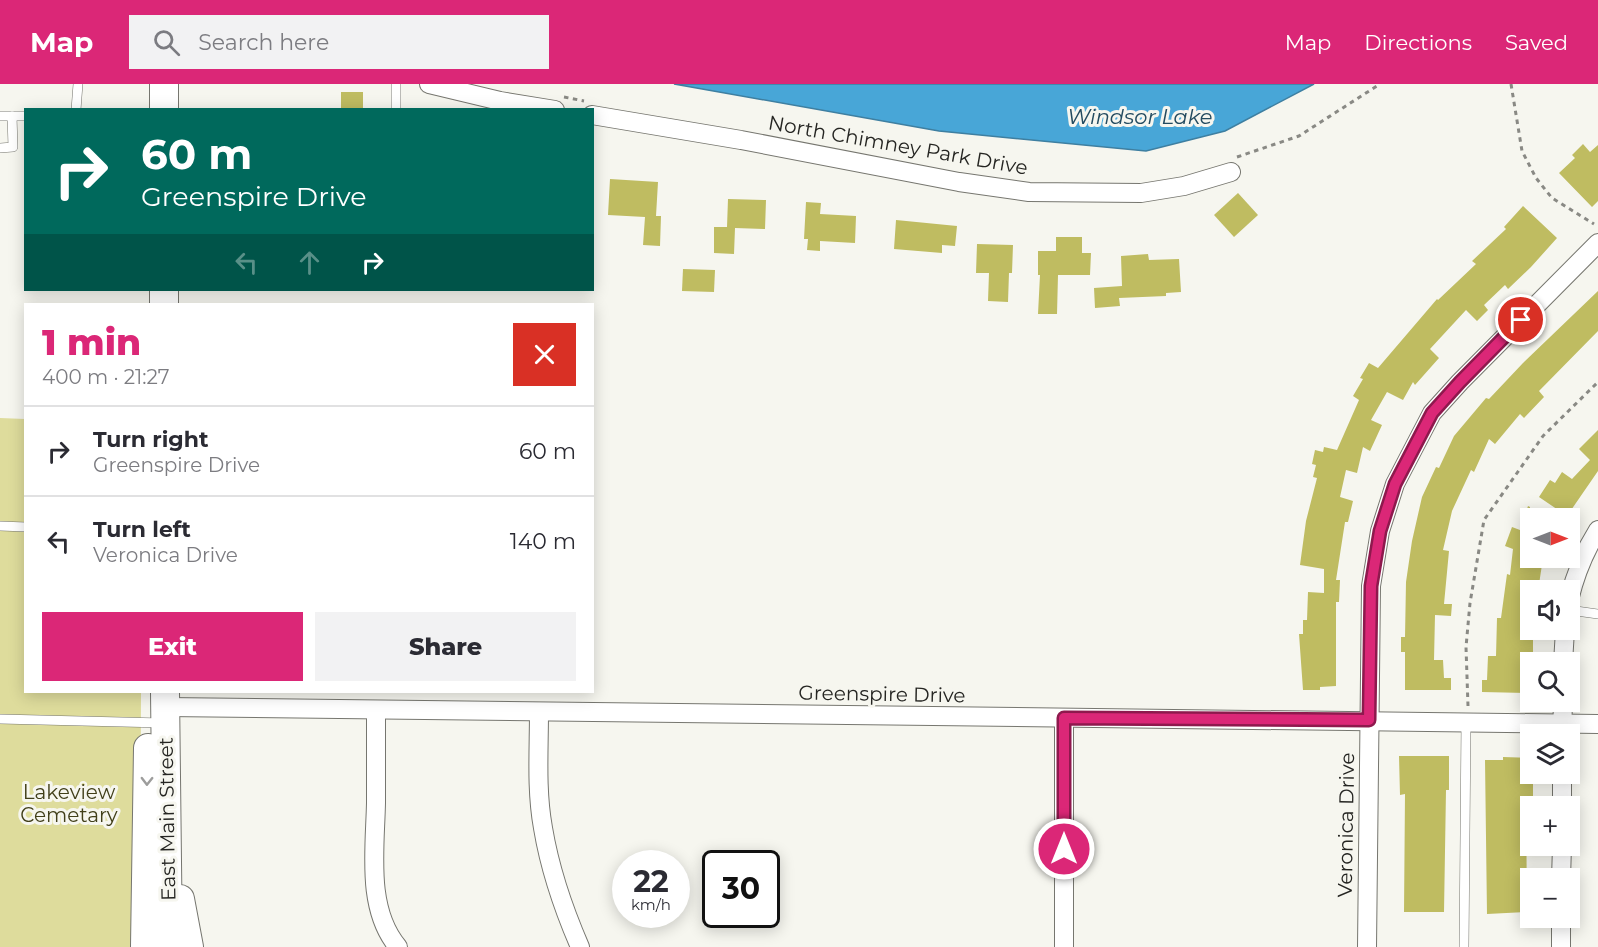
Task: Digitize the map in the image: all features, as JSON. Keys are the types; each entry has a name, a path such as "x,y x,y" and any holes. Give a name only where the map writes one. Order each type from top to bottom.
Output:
{"main road":[{"path":"164,84 164,108"},
{"path":"145,947 159,707"},
{"name":"East Main Street","path":"159,707 168,841 168,947"},
{"path":"168,841 189,947"}],"street":[{"path":"429,84 500,101 557,103"},
{"name":"North Chimney Park Drive","path":"594,109 959,182 1029,192 1142,193 1184,186 1230,166"},
{"name":"Veronica Drive","path":"1367,947 1371,586 1380,531 1395,484 1432,413 1598,243"},
{"path":"1574,580 1598,530"},
{"name":"Greenspire Drive","path":"159,707 1369,720 1467,714 1530,724"},
{"path":"376,710 375,884 382,917 391,938 398,947"},
{"path":"539,712 539,794 543,827 556,890 580,947"},
{"path":"1064,718 1064,947"},
{"name":"Greenspire Drive","path":"1580,726 1598,724"},
{"path":"1561,928 1561,947"}],"lane":[{"path":"76,108 78,84"},
{"path":"396,84 396,108"},
{"path":"0,116 24,116"},
{"path":"0,148 13,147 12,116"},
{"path":"0,526 24,527"},
{"path":"1580,612 1598,614"},
{"path":"0,719 159,707"},
{"path":"1464,947 1467,714"}],"path":[{"path":"1230,166 1299,136 1380,84"},
{"path":"1511,84 1522,151 1536,178 1552,198 1594,224"},
{"path":"557,103 586,108"},
{"path":"1467,714 1466,647 1470,603 1484,520 1543,436 1598,382"}],"green space":[{"name":"Lakeview Cemetary","path":"0,418 24,419 24,693 141,693 140,947 0,947"}],"water":[{"name":"Windsor Lake","path":"674,84 1314,84 1225,131 1146,151 939,131"}],"building":[{"path":"341,92 363,92 363,108 341,108"},
{"path":"1583,144 1590,152 1598,145 1598,201 1592,207 1559,173 1575,158 1572,155"},
{"path":"610,179 658,182 656,216 661,216 660,246 643,245 645,217 608,215"},
{"path":"1238,193 1258,215 1234,237 1214,215"},
{"path":"728,199 766,200 765,229 735,228 734,254 714,253 714,227 727,227"},
{"path":"806,202 821,203 820,214 856,216 855,243 820,241 820,251 807,250 808,239 804,239"},
{"path":"1523,206 1557,238 1508,289 1505,285 1484,305 1488,310 1477,321 1466,310 1430,349 1439,358 1415,385 1413,382 1403,400 1387,392 1371,420 1382,425 1370,451 1363,447 1357,473 1346,470 1340,497 1353,501 1348,522 1345,522 1336,580 1340,580 1339,602 1336,602 1336,686 1320,687 1320,690 1303,690 1299,634 1303,634 1303,620 1307,620 1308,592 1324,593 1324,569 1300,565 1306,521 1317,478 1313,477 1316,465 1312,464 1315,450 1323,452 1324,447 1337,450 1359,400 1353,396 1369,363 1378,368 1437,299 1476,264 1472,261 1506,229 1504,227"},
{"path":"896,220 957,226 955,246 942,245 942,253 894,249"},
{"path":"1056,237 1082,237 1082,253 1091,253 1090,275 1058,275 1057,314 1038,314 1040,275 1038,275 1038,251 1056,251"},
{"path":"977,244 1013,245 1008,302 988,301 989,273 976,273"},
{"path":"1148,254 1149,260 1179,259 1181,292 1166,293 1166,296 1119,298 1120,306 1095,308 1094,288 1122,286 1121,256"},
{"path":"683,269 715,270 714,292 682,291"},
{"path":"1598,291 1598,331 1539,391 1544,397 1524,418 1520,414 1495,444 1489,439 1474,472 1471,470 1452,511 1443,550 1449,551 1444,604 1452,604 1451,616 1435,615 1434,660 1443,660 1444,678 1451,678 1451,690 1405,690 1405,652 1401,652 1401,637 1405,637 1406,582 1422,497 1436,467 1439,468 1454,436 1486,398 1489,399"},
{"path":"1598,430 1598,471 1573,508 1555,508 1539,497 1550,480 1555,483 1562,472 1572,479 1590,460 1579,449"},
{"path":"1512,527 1520,530 1520,568 1541,568 1540,580 1520,580 1520,640 1533,640 1533,652 1520,652 1520,693 1482,692 1482,680 1487,680 1488,656 1496,656 1497,618 1501,618 1513,549 1505,546"},
{"path":"1399,756 1449,756 1449,790 1446,790 1444,912 1404,912 1405,794 1400,795"},
{"path":"1503,757 1520,758 1520,784 1533,784 1533,796 1520,796 1520,856 1527,856 1527,868 1520,868 1520,912 1487,914 1485,760 1503,760"}],"route":[{"path":"1064,849 1064,718 1369,720 1371,586 1380,531 1395,484 1432,413 1521,320"}]}
